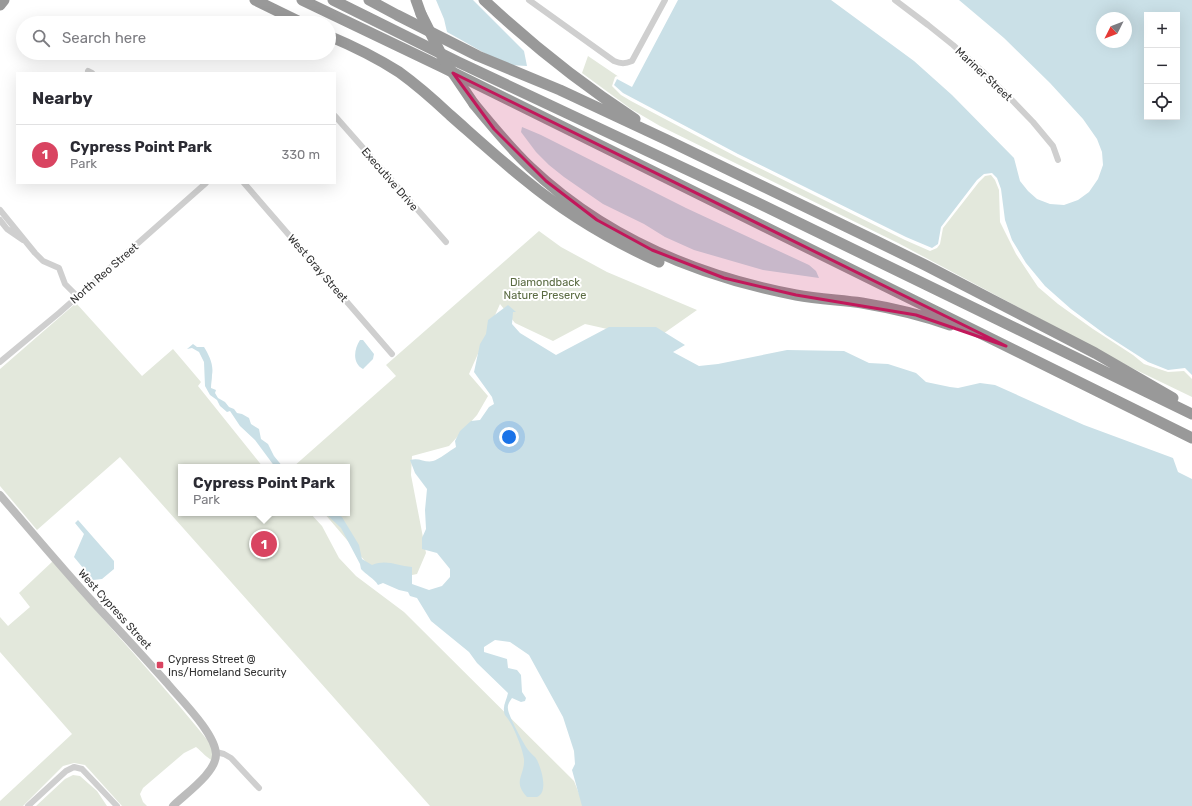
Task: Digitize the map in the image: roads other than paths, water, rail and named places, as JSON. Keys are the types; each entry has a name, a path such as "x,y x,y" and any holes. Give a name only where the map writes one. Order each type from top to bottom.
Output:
{"highway":[{"path":"0,5 4,0"},
{"path":"255,0 288,16"},
{"path":"302,0 335,16"},
{"path":"333,0 458,62 735,192 1192,414"},
{"path":"369,0 478,56 560,90 668,140 925,265 1095,354 1192,409"},
{"path":"416,0 421,14 444,60 474,104 494,129 531,168 568,199 614,230 652,250 706,272 739,282 796,294 862,303 916,315 953,326 1006,346"},
{"path":"484,0 563,68 621,110 668,140"},
{"path":"336,16 1192,438"},
{"path":"336,39 374,57 400,73 530,184 573,215 614,240 636,252 664,264 706,279 762,292 796,294"}],"street":[{"path":"529,0 614,61 621,64 627,64 632,61 665,0"},
{"name":"Mariner Street","path":"895,0 953,45 1007,95 1033,122 1053,146 1058,160"},
{"name":"Executive Drive","path":"336,117 446,242"},
{"name":"North Reo Street","path":"0,362 205,184"},
{"name":"West Gray Street","path":"245,184 392,354"},
{"path":"0,210 43,261 59,268 65,284 77,296"},
{"path":"0,220 7,229 30,246"},
{"name":"West Cypress Street","path":"0,495 93,602 191,711 208,733 214,744 216,752"},
{"path":"173,806 208,773 215,761 216,752 231,758 259,788"},
{"path":"28,806 66,771 74,767 82,769 117,806"}],"water":[{"path":"436,0 473,0 524,51 527,66 509,65 497,60 447,32 444,19"},
{"path":"678,0 831,0 914,61 952,95 1014,158 1020,181 1037,199 1050,204 1064,205 1078,200 1089,192 1098,179 1103,165 1102,152 1097,139 1083,119 1050,83 1004,38 959,0 1192,0 1192,375 1185,368 1168,370 1148,362 1106,335 1071,309 1045,286 1026,263 1012,240 1005,220 1001,189 997,178 992,173 984,174 977,180 941,227 938,244 932,248 906,237 738,154 623,93 614,85 617,79 632,87"},
{"path":"522,127 541,135 686,208 809,265 816,271 819,278 763,270 694,250 665,237 644,224 603,204 564,177 536,152 521,132"},
{"path":"508,305 516,312 513,312 512,324 520,333 556,355 609,327 656,327 685,345 673,352 699,366 718,364 787,350 844,351 869,363 888,364 916,373 926,382 958,388 980,383 995,385 1084,425 1173,458 1178,472 1192,479 1192,806 582,806 572,770 575,764 574,751 563,717 529,655 510,642 495,640 484,647 484,652 507,659 508,668 517,670 521,675 522,692 526,698 525,701 521,702 512,698 508,705 508,709 527,748 537,760 542,774 543,790 541,794 537,797 527,797 520,787 520,778 524,765 523,755 520,744 504,712 504,706 508,693 477,663 469,652 431,621 417,598 410,596 408,592 383,583 378,585 363,571 341,528 328,516 342,517 359,545 362,559 372,565 377,563 387,563 412,567 412,584 429,590 442,586 450,577 450,569 437,553 422,549 422,538 426,529 425,510 427,489 415,473 410,460 416,459 433,461 456,447 455,441 460,431 471,421 480,420 489,407 494,404 492,397 474,372 480,344 486,334 488,320"},
{"path":"360,340 363,340 374,354 373,359 363,369 357,363 355,356 356,347"},
{"path":"193,344 197,347 204,347 212,364 211,388 216,390 215,393 218,398 225,402 229,407 234,409 237,413 249,418 251,424 259,429 261,439 268,444 274,456 281,464 273,464 255,440 240,426 230,411 227,412 220,406 217,400 210,395 205,386 204,362 199,352 192,348 187,349"},
{"path":"78,520 114,561 114,569 102,579 93,580 74,557 84,534 75,523"}],"place":[{"name":"Cypress Point Park","path":"264,544"},
{"name":"Cypress Street @ Ins/Homeland Security","path":"160,665"}],"park label":[{"name":"Diamondback Nature Preserve","path":"545,288"}]}
